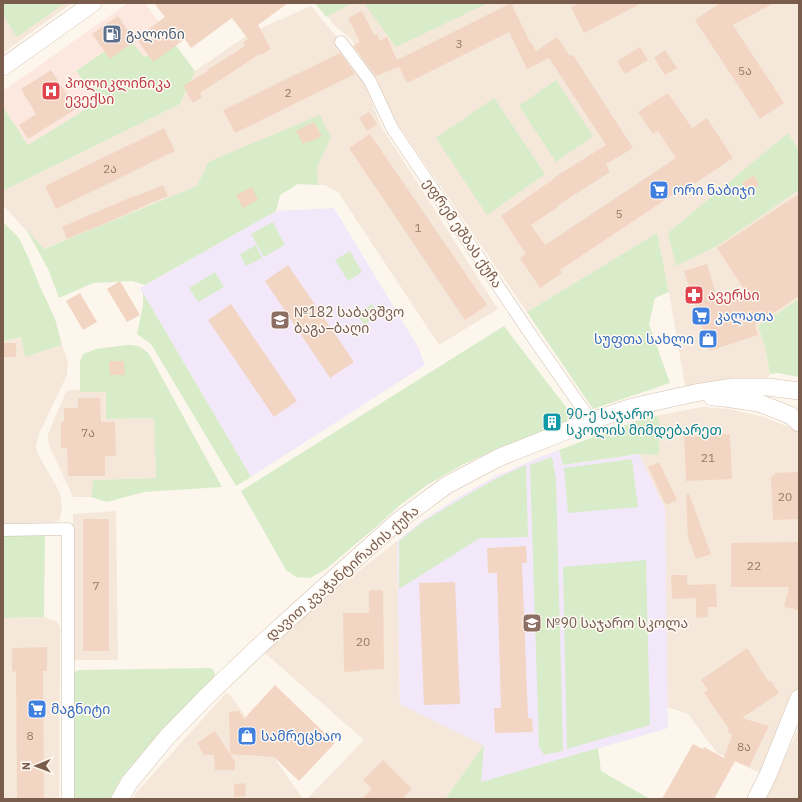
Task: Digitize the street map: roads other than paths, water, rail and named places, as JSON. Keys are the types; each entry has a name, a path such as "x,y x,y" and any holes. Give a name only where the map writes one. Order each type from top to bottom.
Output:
{"street":[{"path":"3,67 93,3"},
{"name":"ეფრემ ეშბას ქუჩა","path":"341,42 370,81 392,128 529,332 591,421"},
{"name":"დავით კვაჭანტირაძის ქუჩა","path":"120,799 129,783 167,737 207,696 300,608 401,518 447,485 498,458 591,421 632,407 695,393 733,387 768,387 799,391"},
{"name":"დავით კვაჭანტირაძის ქუჩა","path":"682,396 725,398 759,403 790,415 799,423"},
{"path":"3,530 68,529 68,799"},
{"path":"756,799 768,775 799,698"}],"place":[{"name":"გალონი","path":"112,34"},
{"name":"პოლიკლინიკა ევექსი","path":"51,91"},
{"name":"ორი ნაბიჯი","path":"659,190"},
{"name":"ავერსი","path":"694,295"},
{"name":"კალათა","path":"701,316"},
{"name":"№182 საბავშვო ბაგა–ბაღი","path":"280,320"},
{"name":"სუფთა სახლი","path":"708,339"},
{"name":"90-ე საჯარო სკოლის მიმდებარეთ","path":"552,422"},
{"name":"№90 საჯარო სკოლა","path":"532,623"},
{"name":"მაგნიტი","path":"37,709"},
{"name":"სამრეცხაო","path":"247,736"}]}
